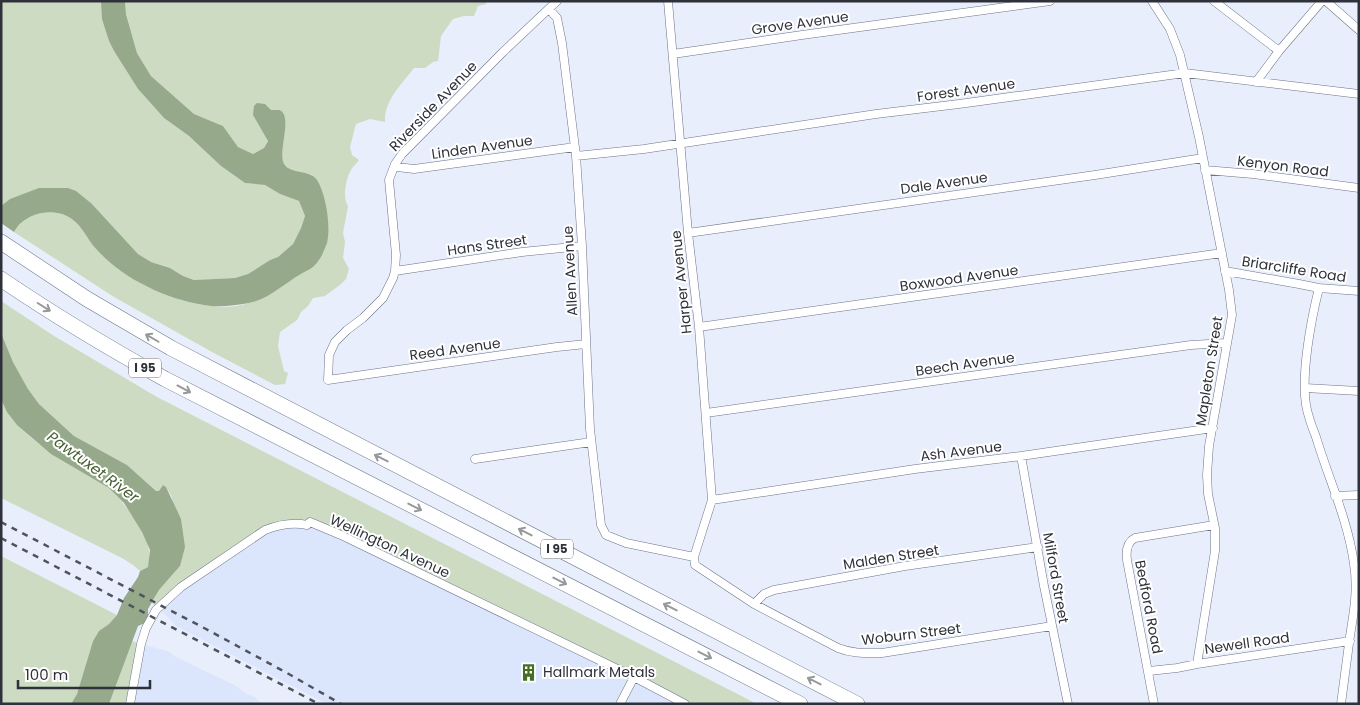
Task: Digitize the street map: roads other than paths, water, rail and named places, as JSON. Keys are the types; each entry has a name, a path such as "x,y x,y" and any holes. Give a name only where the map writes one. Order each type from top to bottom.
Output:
{"highway":[{"name":"I 95","path":"7,246 96,304 179,353 857,704"},
{"name":"I 95","path":"2,279 123,356 182,388 800,704"}],"street":[{"name":"Riverside Avenue","path":"328,380 329,355 335,342 383,298 393,278 396,255 389,180 394,164 489,66 557,1"},
{"name":"Harper Avenue","path":"668,1 688,233 699,327 712,500 694,557"},
{"name":"Grove Avenue","path":"673,54 1050,1"},
{"name":"Mapleton Street","path":"1152,1 1174,37 1185,73 1222,253 1231,308 1210,446 1207,483 1216,538 1215,551 1196,664"},
{"path":"1214,1 1279,51"},
{"path":"1256,82 1279,51 1322,1"},
{"path":"1326,1 1359,30"},
{"name":"Allen Avenue","path":"549,9 557,18 562,43 576,156 591,442 601,525 606,535 626,543 694,557"},
{"name":"Forest Avenue","path":"576,156 681,144 876,114 1185,73 1359,94"},
{"name":"Linden Avenue","path":"394,164 397,167 414,169 575,147"},
{"name":"Dale Avenue","path":"688,233 1203,158"},
{"name":"Kenyon Road","path":"1205,170 1254,174 1359,188"},
{"name":"Hans Street","path":"395,271 522,252 582,246"},
{"name":"Boxwood Avenue","path":"699,327 1222,253"},
{"name":"Briarcliffe Road","path":"1225,271 1319,288 1359,291"},
{"path":"1319,288 1307,356 1306,408 1349,538 1358,594 1341,704"},
{"name":"Beech Avenue","path":"706,413 1191,345 1227,342"},
{"name":"Reed Avenue","path":"328,380 586,344"},
{"path":"1305,388 1359,391"},
{"name":"Ash Avenue","path":"712,500 1213,428"},
{"path":"475,459 591,442"},
{"name":"Milford Street","path":"1021,456 1068,704"},
{"path":"1335,496 1359,495"},
{"name":"Wellington Avenue","path":"130,704 146,628 159,607 181,587 265,530 275,526 307,525 310,522 341,535 634,677 684,704"},
{"name":"Bedford Road","path":"1154,704 1126,560 1130,542 1135,538 1214,525"},
{"name":"Malden Street","path":"754,604 764,594 774,590 905,566 1038,547"},
{"path":"694,557 695,565 754,604"},
{"name":"Woburn Street","path":"754,604 838,648 856,653 882,653 1052,626"},
{"name":"Newell Road","path":"1149,672 1350,641"},
{"path":"620,704 634,677"}],"water":[{"path":"101,1 125,1 126,14 137,53 151,76 194,114 223,126 238,147 253,154 264,148 268,141 253,115 254,106 257,103 265,104 271,110 279,110 283,113 285,126 282,158 284,164 291,170 310,174 314,177 320,186 325,202 328,219 327,243 320,258 313,266 257,301 235,305 211,306 168,296 127,275 105,258 78,225 67,216 49,212 37,214 26,219 14,232 1,223 1,206 10,199 39,188 68,188 76,191 92,204 138,254 151,262 170,268 194,280 235,278 248,274 278,257 293,244 301,228 305,216 299,201 280,194 265,185 245,183 221,166 189,136 164,118 138,89 109,41 102,19"},
{"name":"Pawtuxet River","path":"1,333 13,362 39,404 74,436 127,465 156,491 159,491 163,485 166,487 181,519 185,547 180,566 159,590 148,609 148,617 145,623 138,626 109,704 71,704 77,694 93,641 99,631 117,615 124,598 140,571 148,567 150,550 142,532 124,503 109,488 51,454 17,425 7,412 1,399"}],"railway":[{"path":"1,522 206,629 341,704"},
{"path":"1,538 319,704"}],"place":[{"name":"Hallmark Metals","path":"529,672"}]}
